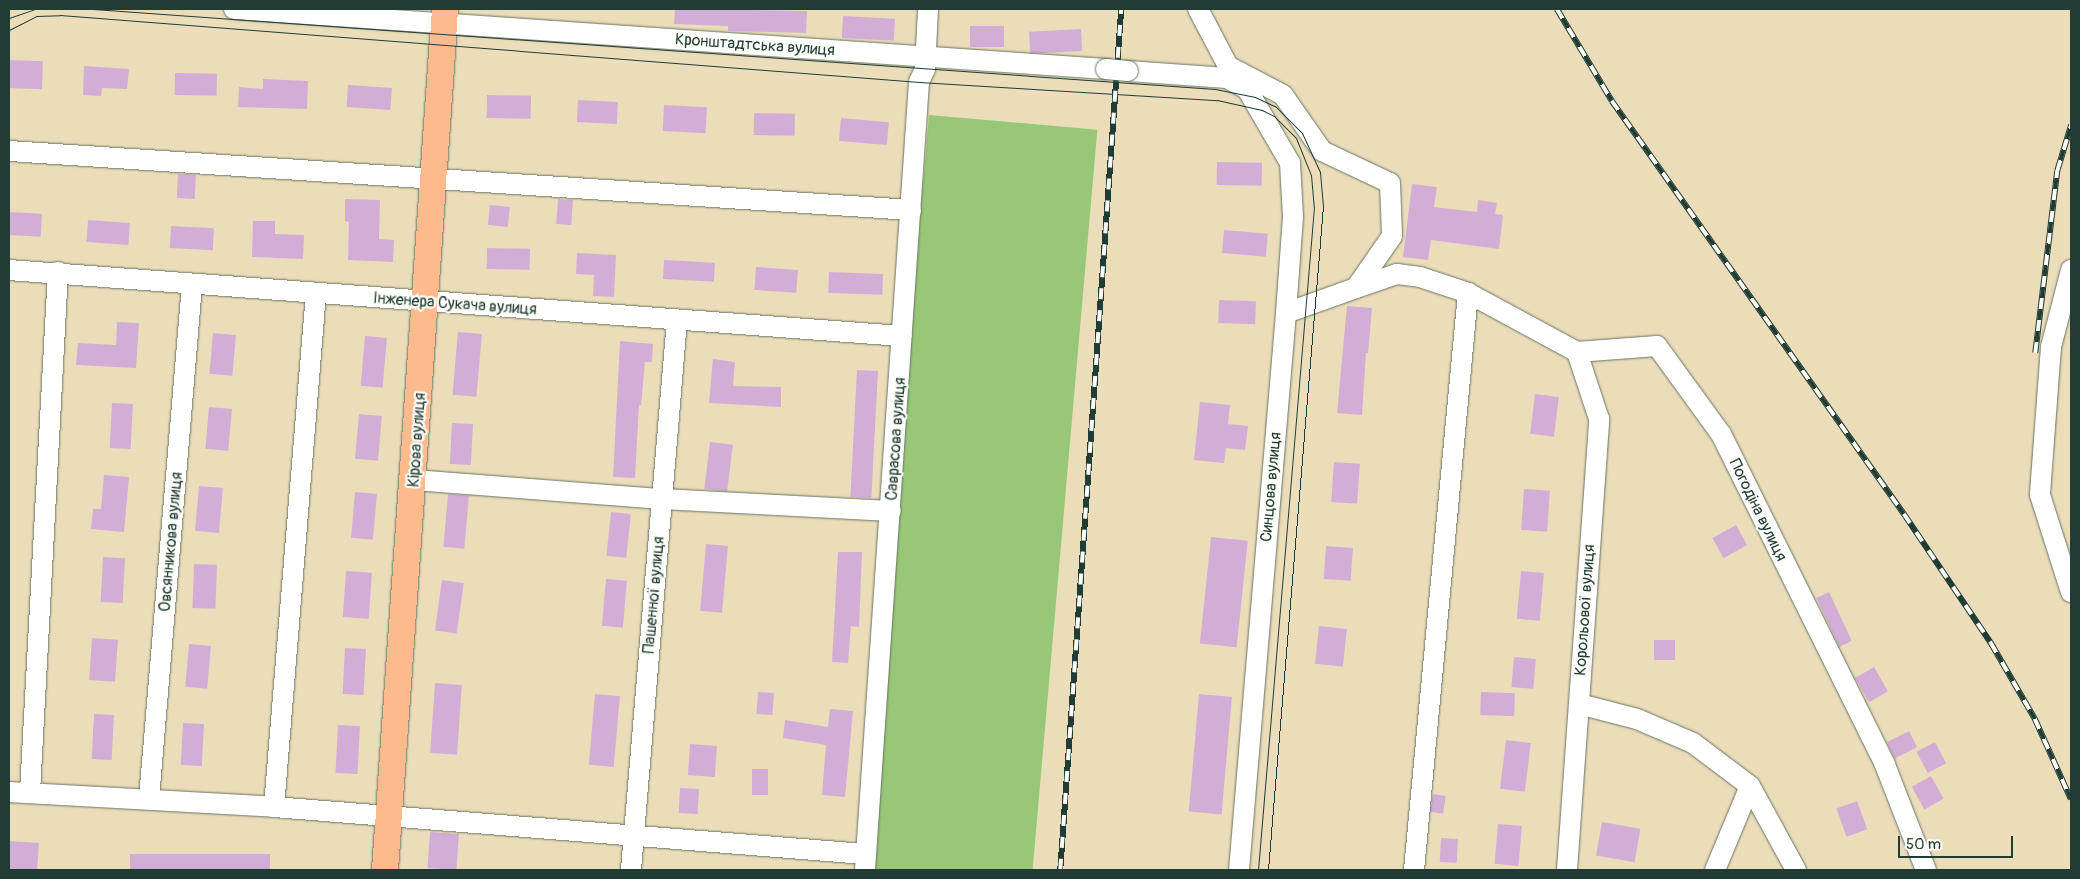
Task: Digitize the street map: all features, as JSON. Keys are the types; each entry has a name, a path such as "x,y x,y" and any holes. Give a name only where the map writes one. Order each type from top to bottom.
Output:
{"main road":[{"name":"Кірова вулиця","path":"385,870 414,480 444,17"}],"street":[{"name":"Кронштадтська вулиця","path":"234,9 444,17 1227,78 1248,89 1262,110"},
{"name":"Саврасова вулиця","path":"865,862 891,511 919,82 926,56 928,9"},
{"path":"1198,9 1228,66 1282,95 1322,151 1390,183 1392,236 1356,288"},
{"name":"Синцова вулиця","path":"1242,870 1293,217 1290,163 1262,110"},
{"path":"9,151 911,210"},
{"name":"Інженера Сукача вулиця","path":"9,270 58,272 192,285 902,336"},
{"path":"2071,270 2051,347 2040,495 2071,592"},
{"path":"30,792 58,272"},
{"path":"1286,313 1397,274 1420,277 1468,293 1577,352"},
{"name":"Овсянникова вулиця","path":"149,799 192,285"},
{"path":"274,807 316,293"},
{"path":"1414,870 1468,293"},
{"name":"Пашенної вулиця","path":"631,870 677,320"},
{"name":"Погодіна вулиця","path":"1577,352 1657,346 1721,434 1885,765 1926,870"},
{"name":"Корольової вулиця","path":"1567,870 1599,419 1577,352"},
{"path":"414,480 662,499 891,511"},
{"path":"1579,704 1637,719 1692,743 1750,786 1796,870"},
{"path":"1715,870 1750,786"},
{"path":"9,792 274,807 634,834 865,862"}],"green space":[{"path":"929,115 1097,130 1033,870 885,870 863,868"}],"building":[{"path":"675,9 807,11 806,33 728,31 728,26 674,24"},
{"path":"843,16 895,19 894,41 842,38"},
{"path":"970,26 1004,26 1004,47 970,47"},
{"path":"1081,29 1082,51 1030,54 1029,32"},
{"path":"9,60 43,61 42,89 9,88"},
{"path":"84,66 129,69 127,89 102,88 101,96 83,95"},
{"path":"175,73 217,74 217,96 175,95"},
{"path":"263,79 308,81 307,109 238,107 239,87 263,89"},
{"path":"348,85 392,88 390,110 346,107"},
{"path":"487,95 531,96 531,119 487,118"},
{"path":"578,100 618,102 617,124 577,122"},
{"path":"664,105 707,107 706,133 663,131"},
{"path":"754,113 795,114 795,136 754,135"},
{"path":"841,118 889,122 887,145 839,141"},
{"path":"1217,162 1262,163 1262,186 1217,185"},
{"path":"178,174 196,175 195,199 177,198"},
{"path":"1412,184 1437,187 1434,207 1477,212 1478,200 1497,203 1495,214 1503,215 1499,249 1431,240 1428,260 1403,257"},
{"path":"345,199 380,200 379,239 394,240 393,262 348,260 349,222 345,221"},
{"path":"558,199 573,200 571,225 556,224"},
{"path":"490,205 510,207 508,227 488,225"},
{"path":"9,212 42,214 41,237 9,235"},
{"path":"88,220 130,223 128,245 86,242"},
{"path":"253,221 275,221 275,234 304,235 303,259 252,257"},
{"path":"171,226 214,228 213,250 170,248"},
{"path":"1224,230 1268,234 1266,257 1222,253"},
{"path":"487,248 530,249 530,270 487,269"},
{"path":"577,253 616,255 614,297 593,296 594,275 576,274"},
{"path":"664,260 715,263 714,282 663,279"},
{"path":"756,267 798,270 796,293 754,290"},
{"path":"829,272 883,274 882,295 828,293"},
{"path":"1219,300 1256,301 1255,324 1218,323"},
{"path":"1347,306 1372,308 1368,353 1366,353 1362,415 1337,413"},
{"path":"117,322 139,323 136,368 76,365 78,343 116,345"},
{"path":"458,332 482,334 476,397 453,395"},
{"path":"213,333 236,335 232,376 209,374"},
{"path":"365,336 387,338 383,388 361,386"},
{"path":"620,341 653,344 652,362 645,362 641,405 639,405 635,478 613,477"},
{"path":"713,359 735,362 733,386 781,387 781,407 709,403"},
{"path":"857,370 878,371 871,498 850,497"},
{"path":"1535,394 1559,397 1554,437 1530,434"},
{"path":"1200,402 1230,405 1228,424 1248,426 1245,450 1226,448 1224,463 1194,460"},
{"path":"112,403 133,404 131,449 110,448"},
{"path":"209,407 232,409 228,451 205,449"},
{"path":"359,414 382,416 378,461 355,459"},
{"path":"452,423 473,424 471,465 450,464"},
{"path":"710,442 733,445 727,491 704,489"},
{"path":"1334,462 1360,464 1357,504 1331,502"},
{"path":"104,475 129,477 124,532 91,529 93,509 101,509"},
{"path":"199,486 223,488 219,533 195,531"},
{"path":"1524,489 1550,491 1547,532 1521,530"},
{"path":"355,492 377,494 373,540 351,538"},
{"path":"448,494 469,496 464,549 443,547"},
{"path":"611,512 631,514 626,558 606,556"},
{"path":"1736,525 1747,545 1724,558 1712,538"},
{"path":"1211,537 1248,541 1237,647 1200,643"},
{"path":"706,544 728,546 722,613 700,611"},
{"path":"1326,546 1353,548 1351,581 1324,579"},
{"path":"838,552 862,552 859,627 851,626 848,663 832,662"},
{"path":"103,557 125,558 123,603 101,602"},
{"path":"194,564 217,565 215,609 192,608"},
{"path":"346,571 372,573 369,619 343,617"},
{"path":"1521,571 1544,573 1540,621 1517,619"},
{"path":"606,579 627,581 623,628 602,626"},
{"path":"442,580 464,583 457,634 435,631"},
{"path":"1829,592 1852,641 1839,647 1816,598"},
{"path":"1319,626 1347,629 1343,667 1315,664"},
{"path":"92,638 118,640 115,682 89,680"},
{"path":"1654,640 1675,640 1675,660 1654,660"},
{"path":"189,644 211,646 207,689 185,687"},
{"path":"345,648 366,649 364,695 343,694"},
{"path":"1514,657 1536,659 1533,689 1511,687"},
{"path":"1874,667 1888,691 1869,702 1855,678"},
{"path":"435,683 462,685 457,755 430,753"},
{"path":"758,692 774,693 772,715 756,714"},
{"path":"1481,692 1515,693 1514,716 1480,715"},
{"path":"595,694 620,696 614,767 589,765"},
{"path":"1199,694 1232,697 1222,814 1189,812"},
{"path":"830,709 853,711 845,797 822,795 826,745 783,738 785,720 828,727"},
{"path":"94,714 114,715 112,760 92,759"},
{"path":"183,723 204,724 202,766 181,765"},
{"path":"338,725 360,726 357,774 335,773"},
{"path":"1909,731 1917,747 1895,758 1887,742"},
{"path":"1506,740 1531,743 1525,792 1500,789"},
{"path":"1935,742 1946,763 1928,773 1916,752"},
{"path":"690,744 717,746 715,777 688,775"},
{"path":"752,769 768,769 768,795 752,795"},
{"path":"1931,776 1944,799 1924,809 1912,787"},
{"path":"680,788 699,789 698,814 679,813"},
{"path":"1433,794 1446,796 1443,814 1430,812"},
{"path":"1857,801 1867,829 1847,837 1836,809"},
{"path":"1602,822 1640,829 1635,862 1596,855"},
{"path":"1498,824 1522,826 1518,866 1495,864"},
{"path":"430,832 459,834 456,870 427,868"},
{"path":"1441,838 1458,839 1457,863 1440,862"},
{"path":"9,841 39,843 37,870 9,870"},
{"path":"130,854 270,854 270,870 130,870"}],"tram line":[{"path":"9,18 35,9"},
{"path":"93,9 1215,89 1255,97 1276,107 1302,133 1320,172 1323,206 1268,870"},
{"path":"9,30 36,16 60,15 919,82 1217,100 1262,110 1274,116 1296,138 1311,175 1314,207 1258,870"}],"railway":[{"path":"1060,870 1121,9"},
{"path":"1557,9 1612,101 1904,514 1991,643 2035,719 2071,799"},
{"path":"2035,353 2057,171 2071,125"}]}
